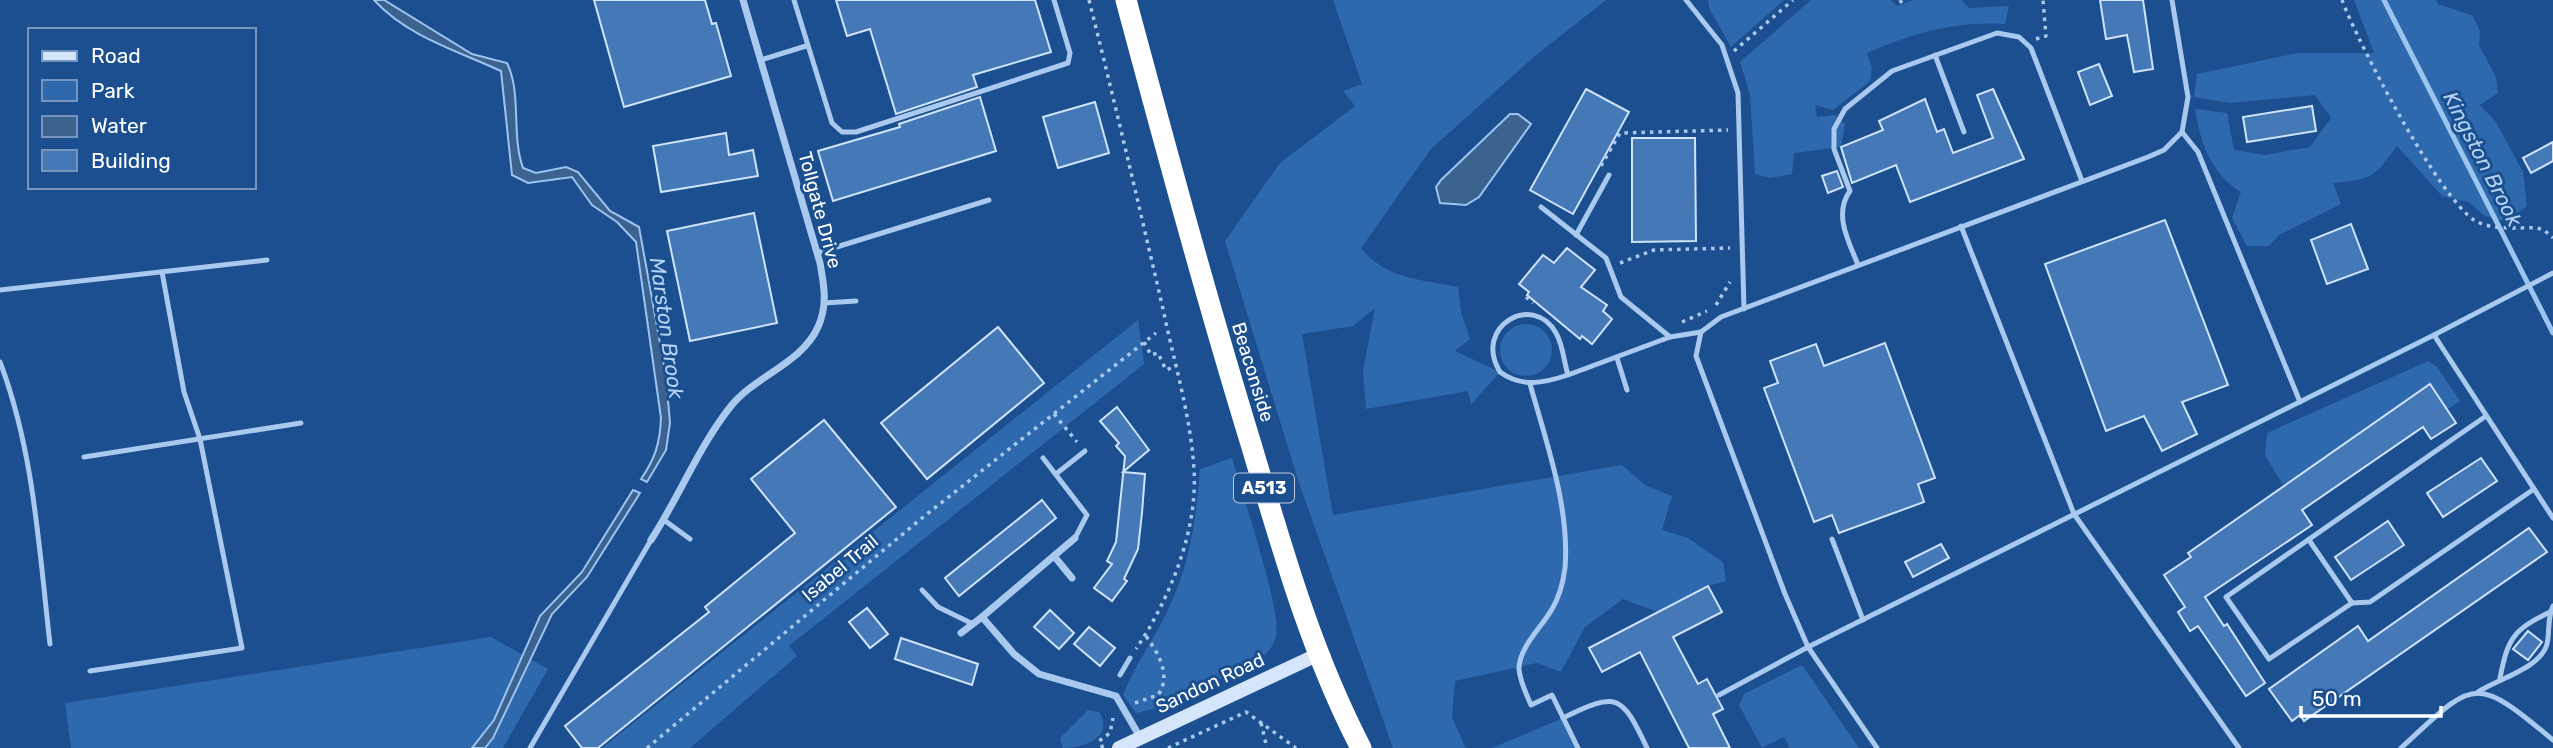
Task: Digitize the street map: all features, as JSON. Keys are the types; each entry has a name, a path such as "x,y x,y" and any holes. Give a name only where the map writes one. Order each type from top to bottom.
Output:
{"highway":[{"name":"Beaconside","path":"1126,0 1200,276 1292,580 1339,706 1361,748"}],"main road":[{"name":"Sandon Road","path":"1119,748 1318,654"}],"street":[{"name":"Tollgate Drive","path":"651,540 732,404 806,345 818,327 824,303 825,293 817,253 743,0"},
{"path":"961,634 1075,538"},
{"path":"1054,556 1072,578"},
{"path":"982,617 1014,654 1039,674 1116,696 1140,737"}],"lane":[{"path":"794,0 832,124 842,131 856,132 1068,62 1070,52 1054,0"},
{"path":"1686,0 1713,32 1727,55 1741,112 1739,154 1744,309"},
{"path":"1877,748 1808,647 1785,594 1696,356 1696,343 1702,332 1721,317 2164,150 2182,132 2188,111 2172,0"},
{"path":"1858,265 1842,216 1844,199 1850,191 1834,149 1834,129 1845,109 1892,71 1997,33 2013,34 2026,41 2082,181"},
{"path":"761,60 806,46"},
{"path":"1936,55 1964,132"},
{"path":"2182,132 2198,152 2300,402"},
{"path":"1576,235 1609,175"},
{"path":"817,253 989,200"},
{"path":"1541,207 1605,258 1612,268 1621,297 1670,337"},
{"path":"1961,226 2074,514 2239,748"},
{"path":"0,290 267,260"},
{"path":"90,671 242,649 200,439 184,392 162,272"},
{"path":"1719,695 1808,647 2553,273"},
{"path":"824,303 856,301"},
{"path":"1568,375 1560,342 1548,323 1538,317 1516,316 1497,330 1492,352 1500,372 1510,379 1530,384 1568,375 1670,337 1702,332"},
{"path":"2434,335 2553,518"},
{"path":"1617,358 1627,390"},
{"path":"0,362 19,418 28,467 50,644"},
{"path":"1530,384 1559,502 1565,541 1565,566 1563,586 1553,608 1523,653 1519,666 1520,679 1531,705 1552,695 1578,748"},
{"path":"2486,416 2226,597 2269,659 2352,603 2370,602 2534,489"},
{"path":"84,457 301,423"},
{"path":"1056,474 1085,451"},
{"path":"1043,458 1087,515 1075,538"},
{"path":"664,520 690,539"},
{"path":"1832,539 1863,620"},
{"path":"530,748 651,540"},
{"path":"2309,540 2352,603"},
{"path":"922,590 938,607 973,624"},
{"path":"2401,748 2455,699 2477,692 2500,678 2533,665 2547,646 2552,609"},
{"path":"2500,678 2507,645 2522,625 2552,609"},
{"path":"1120,675 1130,658"},
{"path":"2477,692 2507,702 2553,740"},
{"path":"1563,718 1600,701 1617,703 1632,716 1647,748"}],"path":[{"path":"1089,0 1136,184 1176,366 1194,472 1190,521 1162,607 1130,658"},
{"path":"1727,55 1793,0"},
{"path":"1900,0 1902,3 1906,0"},
{"path":"2026,41 2046,36 2043,0"},
{"path":"2342,0 2368,58 2441,181 2474,220 2495,227 2544,230 2553,238"},
{"path":"1609,175 1599,170 1620,133 1728,129 1728,143"},
{"path":"1729,234 1730,261"},
{"path":"1612,268 1654,250 1730,248"},
{"path":"1679,323 1717,304 1727,290 1731,274"},
{"path":"1526,297 1542,311"},
{"name":"Isabel Trail","path":"647,748 911,526 1156,333"},
{"path":"1144,342 1151,355 1158,353 1166,370 1176,366"},
{"path":"1054,414 1085,451"},
{"path":"1123,706 1158,695 1162,690 1164,680 1159,655 1145,635"},
{"path":"1103,748 1099,741 1110,733 1112,712"},
{"path":"1168,748 1246,712 1296,748"},
{"path":"1261,722 1267,748"}],"green space":[{"path":"1333,0 1606,0 1535,56 1431,149 1361,248 1371,259 1393,272 1417,280 1458,287 1461,312 1470,339 1455,351 1500,372 1471,405 1468,391 1366,409 1363,371 1375,308 1353,326 1302,334 1333,515 1622,465 1645,485 1672,496 1662,530 1688,538 1723,562 1726,581 1708,586 1658,612 1623,599 1585,627 1561,672 1537,663 1455,681 1452,718 1466,748 1393,748 1298,480 1225,241 1280,163 1355,106 1343,91 1362,84"},
{"path":"1708,0 1784,0 1731,47 1709,8"},
{"path":"1811,0 1891,0 1897,6 1913,0 1961,0 1969,8 2009,6 2005,24 1968,24 1934,30 1867,53 1872,68 1870,81 1833,110 1815,105 1817,117 1835,115 1845,124 1841,147 1794,153 1792,174 1770,178 1755,174 1750,94 1740,62"},
{"path":"2354,0 2436,0 2438,4 2472,15 2480,31 2479,45 2496,77 2498,93 2480,105 2496,122 2523,172 2527,206 2505,222 2483,215 2469,202 2442,196 2397,146 2383,165 2371,175 2333,183 2341,204 2279,235 2269,246 2247,246 2232,218 2241,192 2214,166 2200,134 2195,109 2227,113 2234,150 2265,155 2310,147 2331,118 2315,95 2230,103 2194,97 2197,74 2298,53 2374,53"},
{"path":"1138,320 1144,364 789,646 797,656 690,748 602,748"},
{"path":"1526,324 1536,326 1544,332 1550,340 1550,360 1544,368 1536,374 1526,376 1516,374 1508,368 1502,360 1500,350 1502,340 1508,332 1516,326"},
{"path":"2428,361 2437,367 2460,401 2447,410 2430,384 2283,485 2265,455 2267,433"},
{"path":"1232,458 1273,602 1275,640 1258,662 1158,708 1136,713 1123,695 1168,610 1182,576 1194,524 1200,469"},
{"path":"491,637 548,669 503,748 71,748 65,703"},
{"path":"1802,665 1859,748 1790,748 1784,737 1762,748 1739,705 1744,694"},
{"path":"1088,710 1099,712 1103,721 1100,734 1087,743 1063,748 1060,738"},
{"path":"1563,718 1578,748 1492,748"}],"water":[{"path":"374,0 384,0 472,54 507,63 514,88 519,155 523,168 536,173 566,167 578,172 610,211 639,227 666,376 670,423 666,450 647,482 641,479 656,450 661,418 636,242 617,222 592,205 572,177 528,183 512,175 501,71 418,33 387,13"},
{"path":"1510,114 1518,114 1531,124 1479,197 1466,205 1440,203 1436,187 1441,180"},
{"path":"633,490 640,493 587,577 552,614 493,738 485,748 472,748 494,720 540,616 582,572"}],"building":[{"path":"594,0 705,0 712,24 716,23 731,76 624,107"},
{"path":"836,0 1035,0 1051,52 973,75 977,87 896,114 870,29 847,36"},
{"path":"2100,0 2143,0 2153,69 2134,72 2127,35 2106,39"},
{"path":"2099,64 2112,96 2090,105 2078,72"},
{"path":"1586,89 1629,112 1573,214 1530,190"},
{"path":"1993,89 2024,159 1910,202 1896,165 1852,183 1841,147 1883,130 1879,121 1925,99 1937,132 1944,129 1953,153 1993,138 1977,95"},
{"path":"980,97 996,151 833,201 818,151 900,127 899,124"},
{"path":"1095,102 1109,153 1058,168 1043,117"},
{"path":"2312,106 2316,131 2247,142 2243,117"},
{"path":"726,133 729,155 753,150 758,176 661,192 653,146"},
{"path":"1632,138 1695,138 1696,241 1632,242"},
{"path":"2553,142 2553,161 2531,173 2523,158"},
{"path":"1837,171 1843,187 1828,193 1822,176"},
{"path":"754,213 777,323 690,341 667,231"},
{"path":"2165,220 2228,385 2182,402 2197,434 2162,451 2144,416 2106,431 2045,264"},
{"path":"2351,224 2368,269 2327,284 2311,240"},
{"path":"1567,248 1595,270 1581,287 1607,305 1603,311 1612,319 1592,344 1582,336 1580,339 1527,295 1529,292 1519,284 1543,255 1554,263"},
{"path":"998,327 1044,383 927,479 881,423"},
{"path":"1885,343 1935,478 1918,484 1924,502 1839,533 1832,515 1814,522 1764,388 1778,383 1770,361 1816,344 1824,366"},
{"path":"2430,384 2456,423 2431,439 2423,427 2302,510 2312,525 2205,597 2224,626 2227,624 2265,683 2246,696 2198,626 2190,631 2178,612 2185,607 2164,575 2191,557 2188,553"},
{"path":"1117,407 1149,450 1123,472 1125,456 1116,446 1119,443 1100,421"},
{"path":"824,420 896,507 598,748 582,748 565,726 709,612 705,607 795,533 751,479"},
{"path":"2481,458 2497,481 2443,517 2427,493"},
{"path":"1123,472 1145,474 1142,513 1138,549 1124,579 1127,581 1112,601 1094,588 1112,564 1107,561 1116,542"},
{"path":"1042,500 1056,518 959,596 945,578"},
{"path":"2388,521 2404,545 2351,580 2335,557"},
{"path":"2529,528 2547,552 2304,721 2300,715 2292,721 2269,689 2358,626 2368,641"},
{"path":"1941,544 1949,558 1913,577 1905,562"},
{"path":"1708,586 1722,612 1673,637 1698,684 1707,679 1723,709 1713,714 1730,748 1689,748 1640,652 1602,672 1589,648"},
{"path":"867,608 888,634 870,648 849,622"},
{"path":"1050,610 1074,633 1059,649 1034,627"},
{"path":"1089,627 1115,648 1100,666 1074,644"},
{"path":"2528,631 2542,642 2528,660 2513,649"},
{"path":"901,638 978,664 972,685 895,659"}],"waterway":[{"name":"Kingston Brook","path":"2384,0 2553,333"}],"water label":[{"name":"Marston Brook","path":"667,328"}]}
